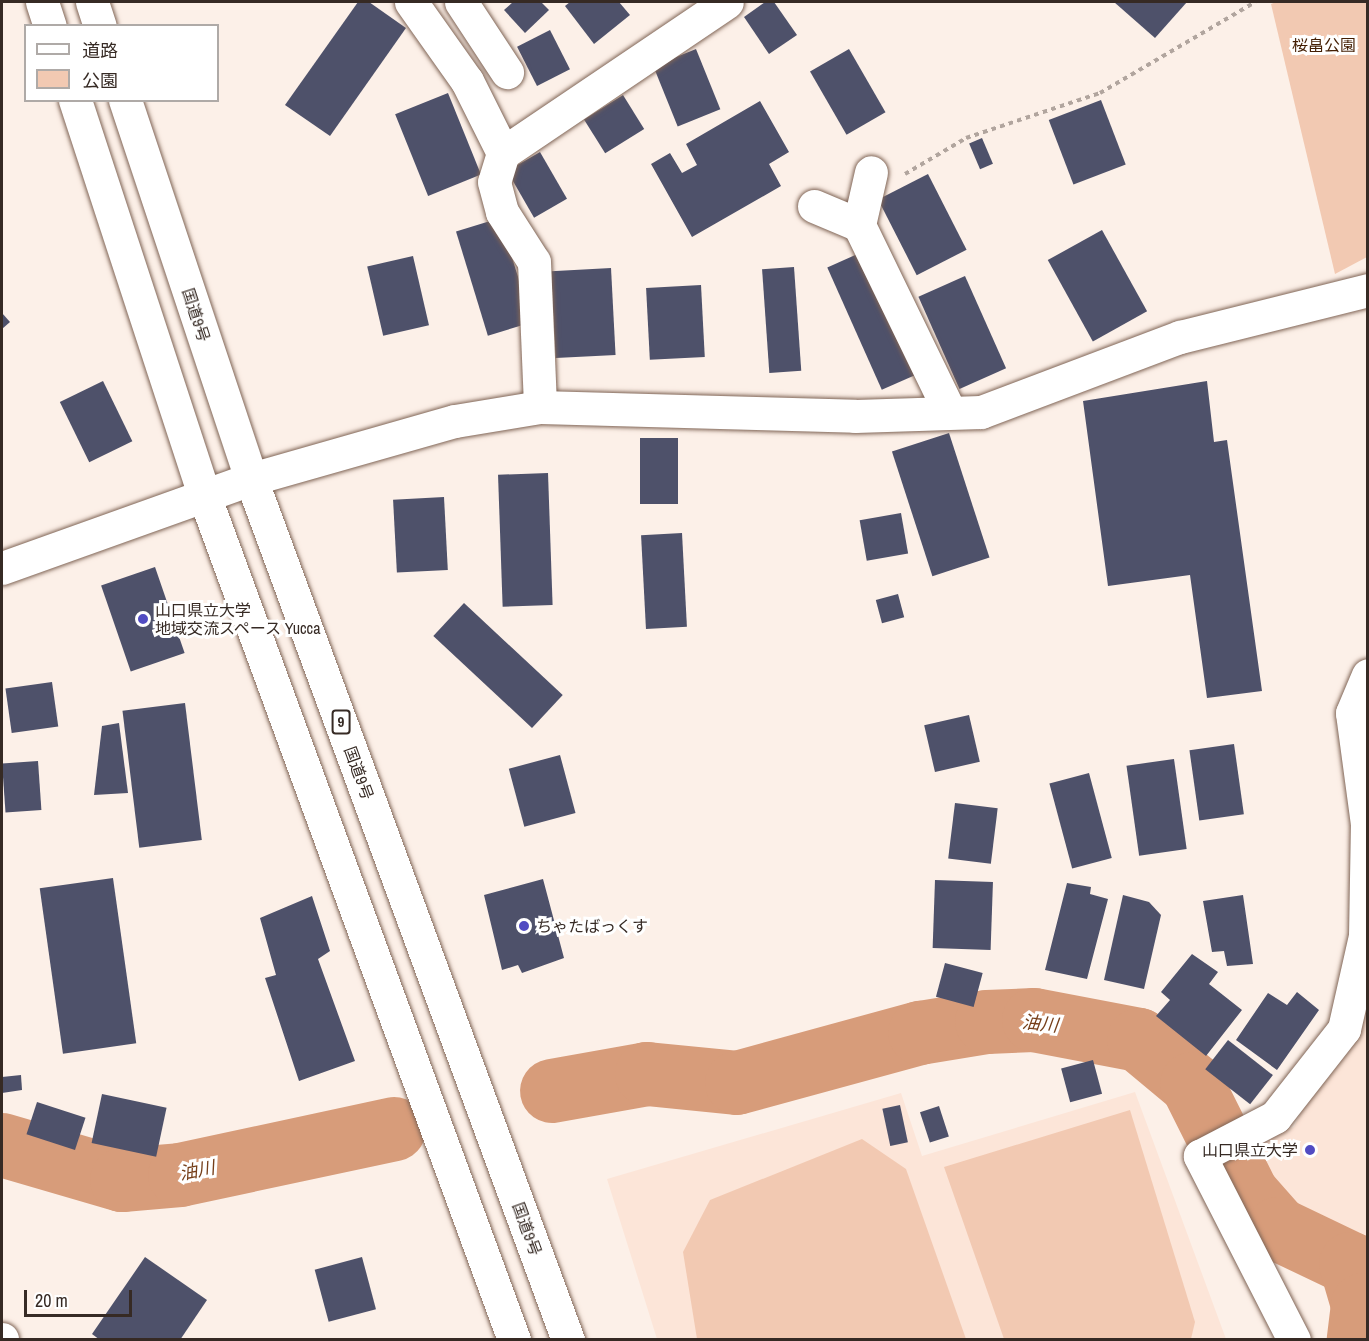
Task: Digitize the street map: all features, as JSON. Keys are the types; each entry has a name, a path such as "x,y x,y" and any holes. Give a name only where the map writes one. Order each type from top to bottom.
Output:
{"main road":[{"path":"42,2 49,24"},
{"path":"92,2 99,24"},
{"path":"411,2 467,81 503,153"},
{"path":"461,2 507,72"},
{"path":"540,407 534,262 502,212 494,182 503,153 727,2"},
{"path":"76,102 204,495 514,1340"},
{"name":"国道9号","path":"126,102 251,480 568,1340"},
{"path":"871,172 860,216 950,412"},
{"path":"814,206 860,216"},
{"path":"2,568 204,495 455,420 540,407 855,416 981,412 1180,337 1368,290"},
{"path":"1294,1340 1200,1156 1275,1118 1344,1029 1365,936 1367,824 1352,713 1368,675"}],"path":[{"path":"860,216 966,138 1100,93 1255,2"}],"shaded area":[{"name":"山口県立大学","path":"1367,998 1367,1288 1359,1265 1340,1248 1288,1229 1254,1198 1239,1162 1266,1139 1294,1127 1308,1098 1360,1035"},
{"path":"1135,1092 1226,1339 657,1339 607,1179 901,1093 922,1156"}],"green space":[{"name":"桜畠公園","path":"1276,2 1367,2 1367,257 1335,274 1271,4"},
{"path":"1130,1110 1195,1322 1191,1339 1004,1339 944,1167"},
{"path":"862,1139 906,1169 966,1339 697,1339 683,1252 710,1200"}],"building":[{"path":"358,2 369,2 406,28 330,136 285,105"},
{"path":"513,2 541,2 549,10 525,33 504,10"},
{"path":"570,2 619,2 630,15 594,44 565,6"},
{"path":"765,2 774,2 797,35 769,54 744,17"},
{"path":"1114,2 1187,2 1155,38"},
{"path":"550,30 570,69 537,86 517,47"},
{"path":"696,49 720,109 678,126 653,66"},
{"path":"849,49 886,112 847,135 810,72"},
{"path":"448,93 481,175 428,196 395,114"},
{"path":"623,95 644,129 605,153 584,119"},
{"path":"1101,100 1126,164 1073,184 1049,120"},
{"path":"760,101 789,152 769,164 781,186 692,237 651,164 670,153 682,173 697,165 686,144"},
{"path":"982,138 993,164 980,169 969,143"},
{"path":"540,152 567,199 534,218 507,171"},
{"path":"928,174 967,250 917,275 878,199"},
{"path":"500,218 532,322 488,336 456,231"},
{"path":"1102,230 1147,311 1093,341 1048,260"},
{"path":"862,252 917,374 882,390 827,267"},
{"path":"413,256 429,325 383,336 367,267"},
{"path":"794,267 801,371 769,373 762,269"},
{"path":"611,268 616,355 556,358 551,271"},
{"path":"965,276 1006,368 959,389 918,297"},
{"path":"701,285 705,357 650,360 646,288"},
{"path":"2,313 10,322 2,329"},
{"path":"103,381 132,441 89,462 60,402"},
{"path":"1207,381 1214,442 1227,440 1262,691 1207,698 1190,575 1108,586 1083,401"},
{"path":"949,433 989,558 932,576 892,452"},
{"path":"640,438 678,438 678,504 640,504"},
{"path":"548,473 553,605 503,607 498,475"},
{"path":"444,497 448,570 397,573 393,500"},
{"path":"901,513 908,553 867,561 860,520"},
{"path":"682,533 687,627 646,629 641,535"},
{"name":"山口県立大学 地域交流スペース Yucca","path":"155,567 185,653 131,672 101,586"},
{"path":"898,594 904,617 882,623 876,600"},
{"path":"464,603 563,695 532,728 433,636"},
{"path":"52,682 58,727 12,733 5,689"},
{"path":"185,703 202,840 139,848 122,711"},
{"path":"969,715 980,762 935,772 924,725"},
{"path":"119,723 128,793 94,795 102,726"},
{"path":"1234,744 1244,814 1199,821 1189,750"},
{"path":"560,755 576,813 524,827 509,769"},
{"path":"1174,759 1187,849 1139,856 1126,766"},
{"path":"38,761 41,810 6,812 2,764"},
{"path":"1089,773 1112,858 1072,869 1049,784"},
{"path":"955,803 998,808 991,864 948,859"},
{"path":"113,878 136,1043 63,1054 40,888"},
{"name":"ちゃたばっくす","path":"543,879 564,958 522,973 518,965 502,970 484,895"},
{"path":"935,880 993,882 991,950 933,948"},
{"path":"1067,883 1091,887 1090,894 1108,899 1087,979 1045,970"},
{"path":"1123,895 1149,902 1161,915 1144,989 1104,980"},
{"path":"1243,895 1253,964 1227,966 1224,951 1212,952 1203,901"},
{"path":"312,896 330,951 318,959 355,1061 299,1081 265,978 276,975 260,918"},
{"path":"1192,954 1218,972 1209,984 1242,1010 1206,1056 1156,1016 1170,1000 1161,992"},
{"path":"945,963 983,973 974,1007 936,997"},
{"path":"1297,992 1319,1010 1277,1070 1236,1040 1268,993 1287,1005"},
{"path":"1228,1040 1273,1075 1250,1104 1205,1069"},
{"path":"1093,1060 1102,1094 1070,1102 1061,1069"},
{"path":"21,1075 22,1090 2,1093 2,1077"},
{"path":"102,1094 167,1108 156,1157 92,1143"},
{"path":"37,1102 86,1118 75,1150 26,1134"},
{"path":"900,1105 908,1142 890,1146 882,1109"},
{"path":"939,1106 949,1136 930,1143 920,1112"},
{"path":"145,1257 207,1300 180,1340 100,1340 92,1334"},
{"path":"362,1257 376,1309 329,1322 315,1270"}],"waterway":[{"name":"油川","path":"552,1091 647,1074 737,1083 920,1033 987,1022 1034,1020 1139,1040 1192,1084 1247,1194 1278,1229 1351,1264 1363,1305 1359,1340"},
{"name":"油川","path":"2,1145 122,1180 180,1175 394,1129"}],"place":[{"name":"山口県立大学 地域交流スペース Yucca","path":"143,619"},
{"name":"ちゃたばっくす","path":"524,926"},
{"name":"山口県立大学","path":"1310,1150"}]}
